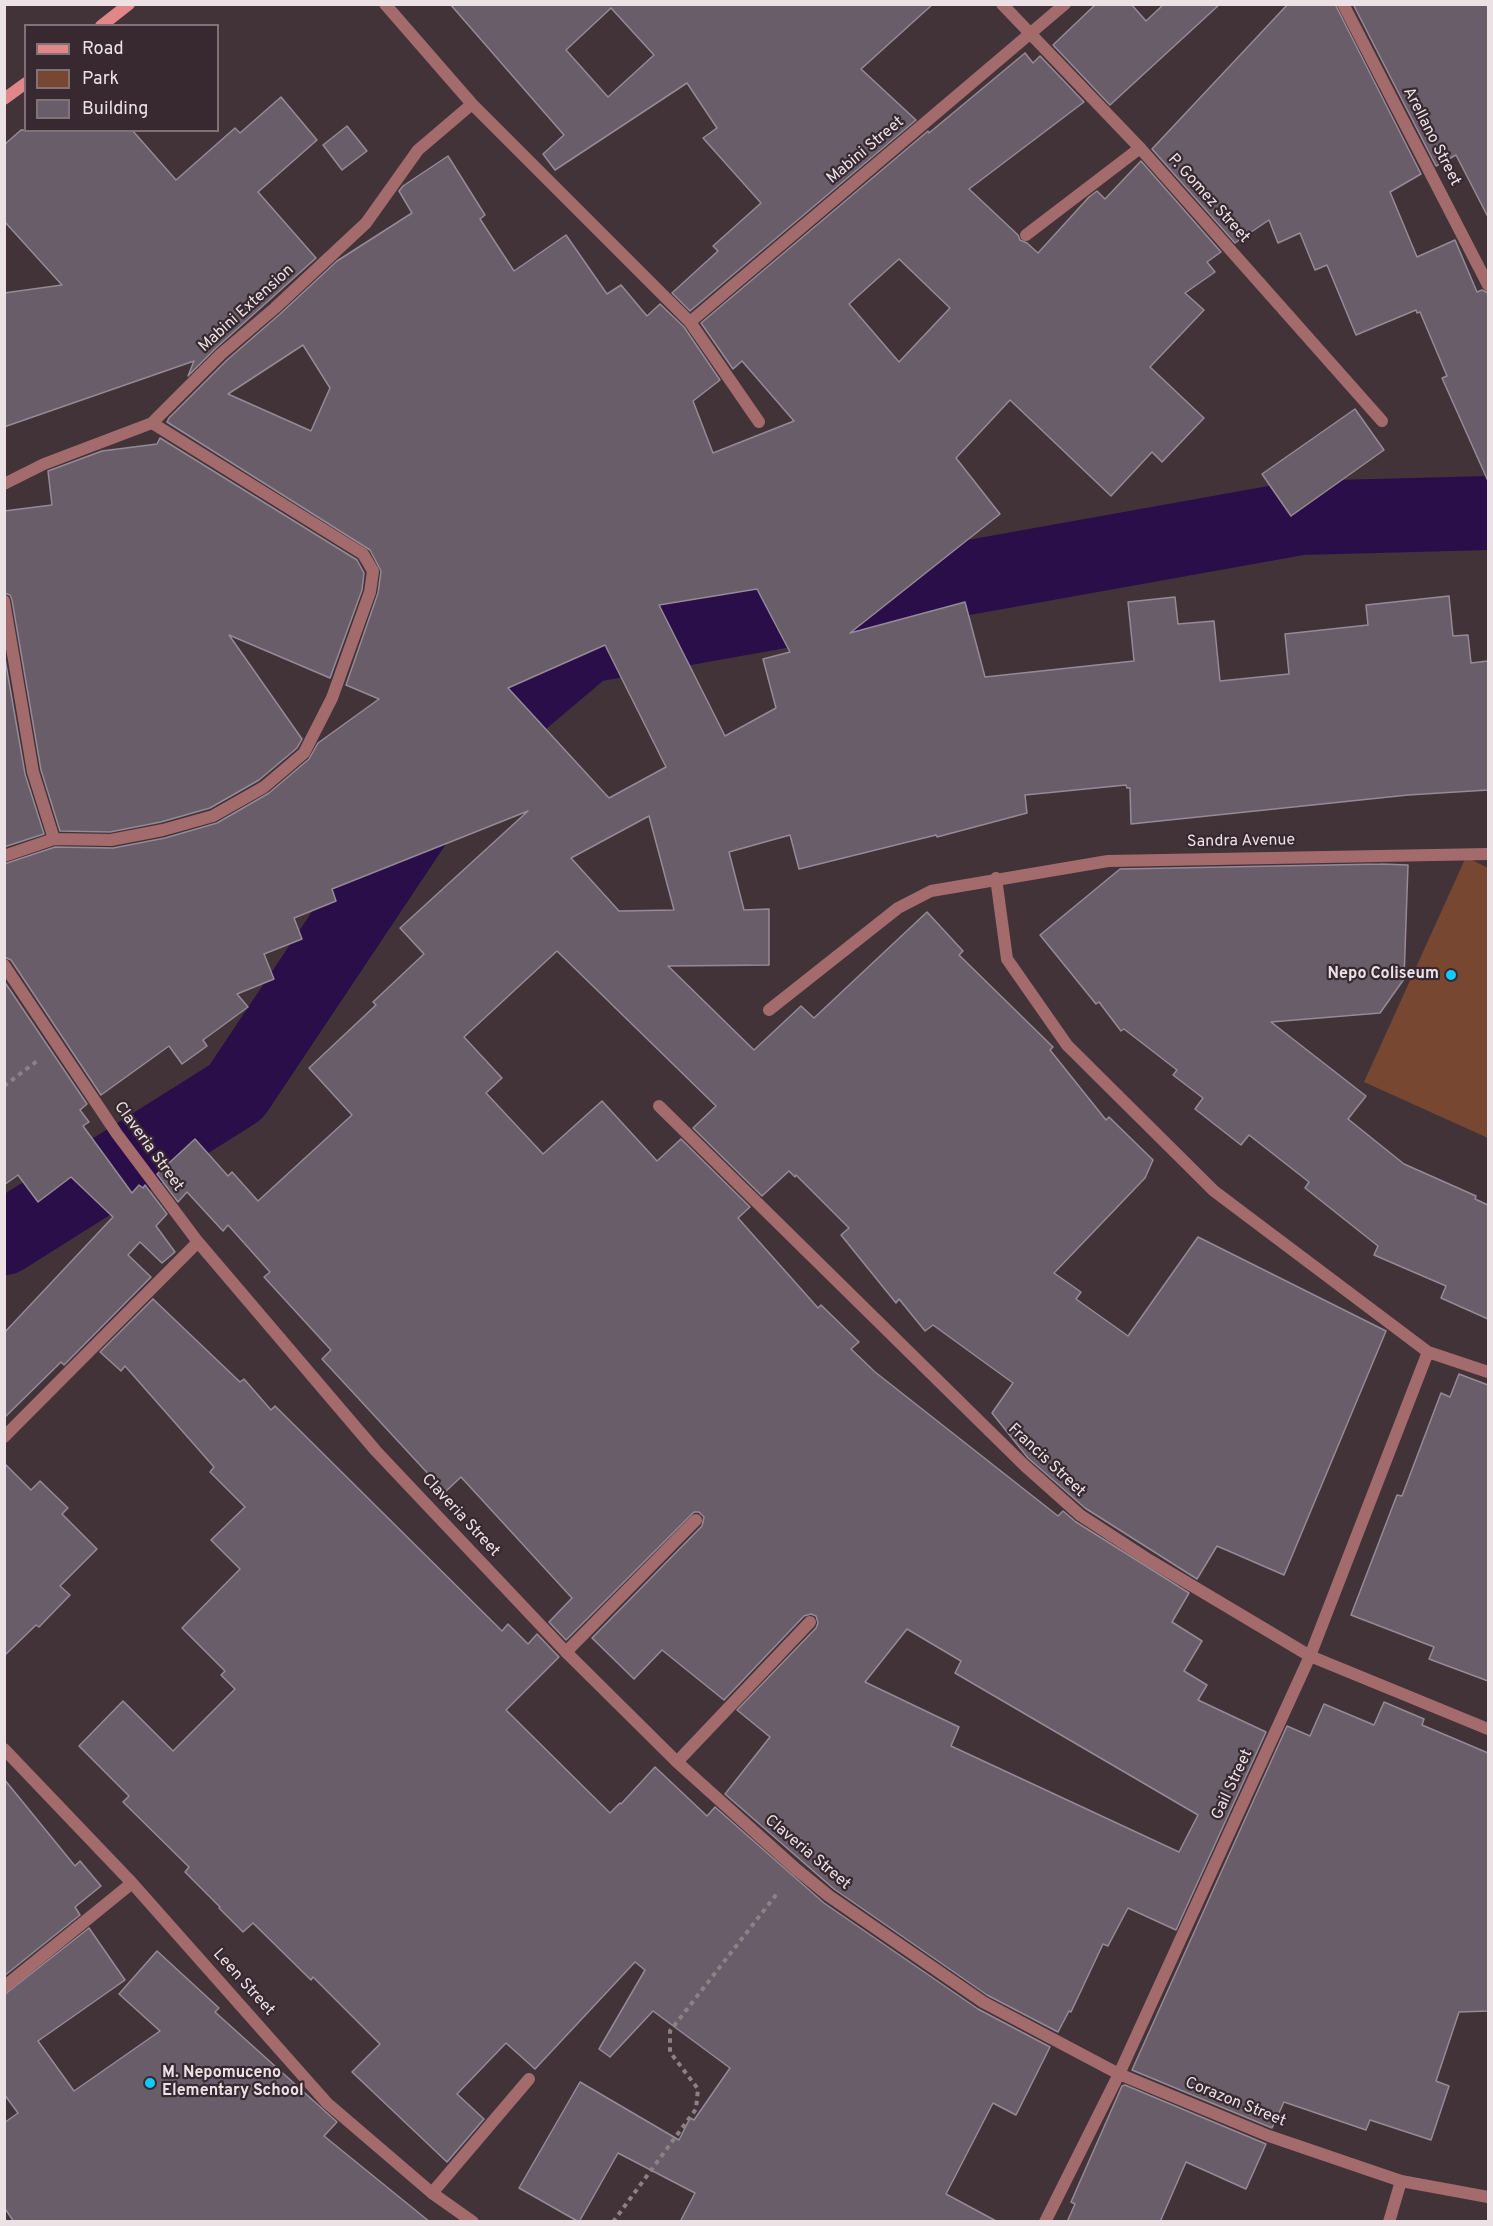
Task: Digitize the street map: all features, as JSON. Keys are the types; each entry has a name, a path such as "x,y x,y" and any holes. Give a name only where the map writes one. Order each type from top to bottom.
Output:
{"main road":[{"path":"104,24 129,4"},
{"path":"4,99 24,84"}],"street":[{"path":"385,4 472,104 690,322 759,422"},
{"name":"P. Gomez Street","path":"1002,4 1140,148 1383,421"},
{"name":"Mabini Street","path":"690,322 1065,4"},
{"name":"Arellano Street","path":"1343,4 1488,285"},
{"name":"Mabini Extension","path":"4,484 44,464 152,423 220,354 275,308 366,224 418,150 472,104"},
{"path":"1026,234 1140,148"},
{"path":"4,856 54,839 111,840 163,830 213,816 264,787 304,753 332,698 370,592 373,571 363,554 152,423"},
{"path":"4,601 33,772 54,839"},
{"name":"Sandra Avenue","path":"769,1010 898,908 931,891 996,878 1108,861 1488,854"},
{"path":"996,878 1007,959 1067,1045 1214,1191 1428,1352 1488,1372"},
{"name":"Claveria Street","path":"4,965 117,1134 198,1242 376,1451 566,1652 677,1762 829,1896 983,2002"},
{"name":"Francis Street","path":"659,1106 1024,1465 1080,1515 1149,1560 1310,1656 1488,1729"},
{"path":"4,1437 198,1242"},
{"name":"Gail Street","path":"1045,2222 1119,2074 1310,1656 1428,1352"},
{"path":"566,1652 696,1520"},
{"path":"677,1762 810,1622"},
{"name":"Leen Street","path":"4,1749 132,1883 327,2103 432,2193 473,2222"},
{"path":"4,1987 132,1883"},
{"name":"Corazon Street","path":"983,2002 1119,2074 1269,2136 1401,2181 1488,2197"},
{"path":"432,2193 529,2079"},
{"path":"1389,2222 1401,2181"}],"path":[{"path":"4,1086 58,1045"},
{"path":"613,2222 696,2109 698,2089 670,2052 670,2031 796,1869"}],"green space":[{"name":"Nepo Coliseum","path":"1466,857 1488,868 1488,1138 1364,1082"}],"building":[{"path":"450,4 933,4 861,69 916,120 690,311 672,293 718,251 713,246 761,203 703,138 717,128 687,83 555,170 543,154 564,135","holes":["611,8 654,55 608,97 566,50"]},
{"path":"1096,4 1131,4 1146,21 1164,4 1220,4 1110,105 1053,45"},
{"path":"1288,4 1335,4 1421,174 1390,192 1417,257 1455,240 1477,292 1482,290 1488,293 1488,481 1442,378 1447,376 1420,312 1417,313 1416,310 1356,335 1327,265 1315,270 1300,233 1278,243 1269,220 1235,243 1152,149"},
{"path":"1353,4 1488,4 1488,217 1456,155 1436,166"},
{"path":"1025,53 1033,63 1040,56 1084,102 969,189 1018,235 1020,240 1038,253 1089,197 1097,191 1105,199 1141,161 1221,252 1207,262 1215,272 1185,293 1204,310 1150,367 1204,418 1162,462 1152,452 1111,496 1010,400 956,458 1000,514 850,633 965,602 985,677 1134,661 1128,602 1175,597 1178,624 1214,621 1220,681 1289,674 1285,634 1368,625 1366,605 1449,596 1453,636 1468,635 1471,663 1488,661 1488,790 1408,795 1131,824 1130,788 1126,785 1025,795 1027,813 937,837 936,835 799,869 790,835 729,852 744,910 769,909 769,965 668,966 754,1050 801,1006 814,1018 927,912 963,951 959,955 1053,1047 1050,1050 1106,1120 1109,1117 1153,1160 1145,1178 1054,1273 1081,1292 1076,1299 1128,1336 1198,1237 1386,1331 1284,1575 1217,1546 1197,1579 1085,1508 1028,1458 992,1413 1013,1383 933,1325 925,1331 899,1299 896,1303 841,1235 849,1228 796,1175 795,1177 789,1171 762,1196 693,1128 716,1106 557,951 464,1037 502,1078 486,1093 543,1154 602,1101 657,1161 681,1139 750,1207 738,1218 818,1308 821,1305 859,1342 851,1349 875,1372 1058,1516 1063,1511 1076,1522 1189,1593 1172,1622 1202,1641 1184,1671 1207,1685 1198,1700 1266,1732 1176,1930 1128,1908 1108,1946 1103,1944 1071,2012 1069,2011 1058,2032 987,1995 834,1889 725,1794 770,1737 737,1710 816,1628 818,1623 816,1616 811,1614 804,1616 724,1700 662,1650 634,1679 592,1638 702,1526 704,1517 699,1512 694,1512 566,1640 549,1622 572,1598 461,1477 445,1492 322,1359 331,1350 264,1277 270,1272 228,1225 223,1231 187,1192 178,1202 157,1174 195,1139 228,1176 232,1172 258,1201 352,1115 309,1068 376,1005 373,1002 424,954 400,928 528,811 332,889 336,901 294,918 302,939 264,954 274,979 237,994 248,1007 203,1040 207,1046 182,1064 169,1046 101,1095 11,960 4,957 4,864 55,847 113,848 165,838 217,823 269,793 309,759 318,743 379,699 346,685 378,593 381,571 370,550 167,422 227,360 337,261 412,213 399,191 403,186 448,156 485,215 480,219 514,271 566,235 607,294 621,285 647,316 660,304 684,327 720,380 693,401 713,453 794,421 742,361 733,369 701,323 928,131 929,133","holes":["899,259 950,308 899,362 849,304","303,345 330,388 311,431 228,394","757,589 790,652 763,659 776,708 725,736 659,605","605,645 666,767 609,798 508,688","649,816 674,910 619,911 571,858","907,1629 961,1661 955,1673 1198,1815 1179,1852 951,1746 959,1727 865,1682"]},
{"path":"281,97 317,140 258,192 316,258 188,376 194,361 4,427 4,293 62,285 4,221 4,145 21,130 24,132 134,132 176,180 235,128 240,133"},
{"path":"347,126 367,151 342,170 323,145"},
{"path":"1355,409 1384,450 1291,516 1262,474"},
{"path":"160,438 357,560 364,573 362,590 330,678 229,635 302,739 297,748 259,780 210,808 161,822 110,832 60,831 41,770 12,600 10,595 4,593 4,511 52,505 48,471 102,451 157,444"},
{"path":"4,653 25,774 44,834 4,847"},
{"path":"1408,865 1404,979 1380,1013 1271,1022 1366,1096 1348,1119 1404,1164 1476,1196 1475,1199 1488,1205 1488,1319 1441,1298 1446,1286 1374,1255 1378,1246 1305,1188 1309,1182 1249,1135 1241,1145 1195,1109 1203,1098 1173,1075 1177,1070 1124,1029 1121,1031 1099,1002 1096,1004 1040,935 1120,869"},
{"path":"4,981 87,1104 80,1110 89,1122 83,1126 132,1193 139,1185 143,1188 145,1185 167,1214 156,1226 175,1252 162,1263 140,1242 128,1255 151,1277 64,1365 61,1362 4,1418 4,1333 113,1217 71,1177 38,1202 18,1175 4,1185"},
{"path":"153,1299 240,1382 244,1379 271,1410 275,1406 502,1631 508,1624 528,1644 537,1634 559,1657 506,1710 610,1813 655,1767 707,1816 715,1807 824,1903 978,2009 1050,2047 1016,2115 993,2103 946,2194 998,2222 680,2222 695,2193 618,2153 579,2222 519,2188 580,2082 679,2140 690,2118 694,2120 730,2068 653,2011 610,2057 599,2049 645,1970 635,1962 535,2069 506,2043 457,2094 484,2119 447,2162 352,2072 380,2044 313,1977 311,1980 253,1923 243,1932 185,1872 189,1867 123,1802 129,1796 79,1746 123,1701 173,1751 235,1689 221,1675 225,1671 182,1628 240,1569 211,1540 245,1507 210,1472 214,1467 125,1366 121,1371 100,1352"},
{"path":"1459,1374 1488,1385 1488,1681 1429,1659 1434,1647 1351,1615 1397,1495 1402,1496 1441,1393 1450,1397"},
{"path":"4,1463 31,1490 40,1481 68,1508 62,1514 97,1549 60,1586 70,1595 39,1627 36,1625 4,1656"},
{"path":"1384,1702 1424,1719 1422,1725 1488,1753 1488,2011 1459,2012 1436,2081 1449,2086 1431,2140 1370,2120 1366,2130 1284,2102 1272,2128 1132,2070 1287,1726 1310,1736 1324,1704 1374,1725"},
{"path":"4,1779 75,1866 80,1861 101,1886 75,1907 80,1915 4,1976"},
{"name":"M. Nepomuceno Elementary School","path":"89,1928 125,1980 38,2041 74,2091 160,2031 119,1994 157,1951 219,2008 215,2012 337,2122 324,2136 430,2222 14,2222 4,2207 4,2123 18,2113 4,2094 4,1995"},
{"path":"1125,2085 1266,2144 1246,2189 1186,2162 1160,2222 1067,2222 1075,2204 1071,2202 1122,2086"}],"waterway":[{"path":"4,1238 236,1092 465,749 587,646 1300,518 1488,513"}],"place":[{"name":"Nepo Coliseum","path":"1451,975"},
{"name":"M. Nepomuceno Elementary School","path":"150,2083"}]}
